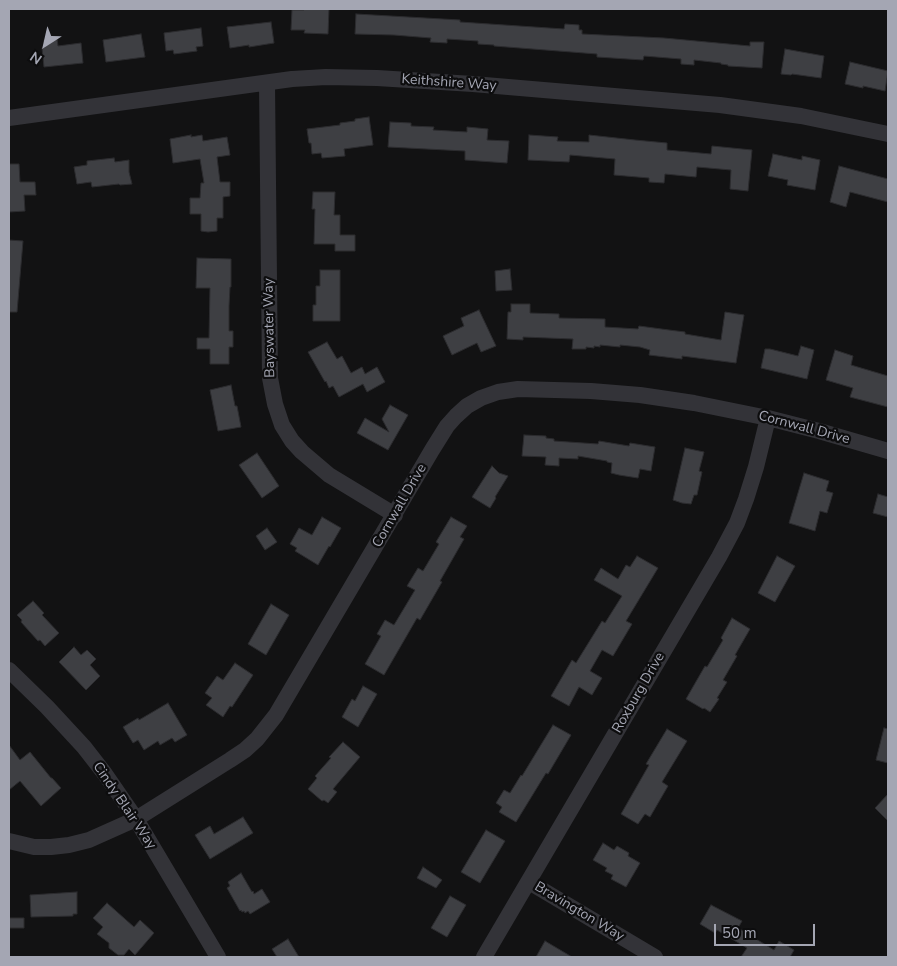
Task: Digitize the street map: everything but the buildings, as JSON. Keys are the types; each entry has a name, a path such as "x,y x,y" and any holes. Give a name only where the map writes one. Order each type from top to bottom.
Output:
{"street":[{"name":"Keithshire Way","path":"9,118 267,82 326,77 377,78 482,85 710,104 801,116 888,134"},
{"name":"Bayswater Way","path":"267,82 270,378 274,404 282,425 302,452 329,475 395,515"},
{"name":"Cornwall Drive","path":"9,841 34,847 68,845 89,840 136,819 245,750 276,715 448,426 467,406 481,398 498,392 518,389 630,394 694,403 768,418 888,451"},
{"name":"Roxburg Drive","path":"484,957 720,557 737,523 746,499 768,418"},
{"name":"Cindy Blair Way","path":"9,670 47,706 84,747 104,774 136,819 218,957"},
{"name":"Bravington Way","path":"529,882 655,957"}]}
